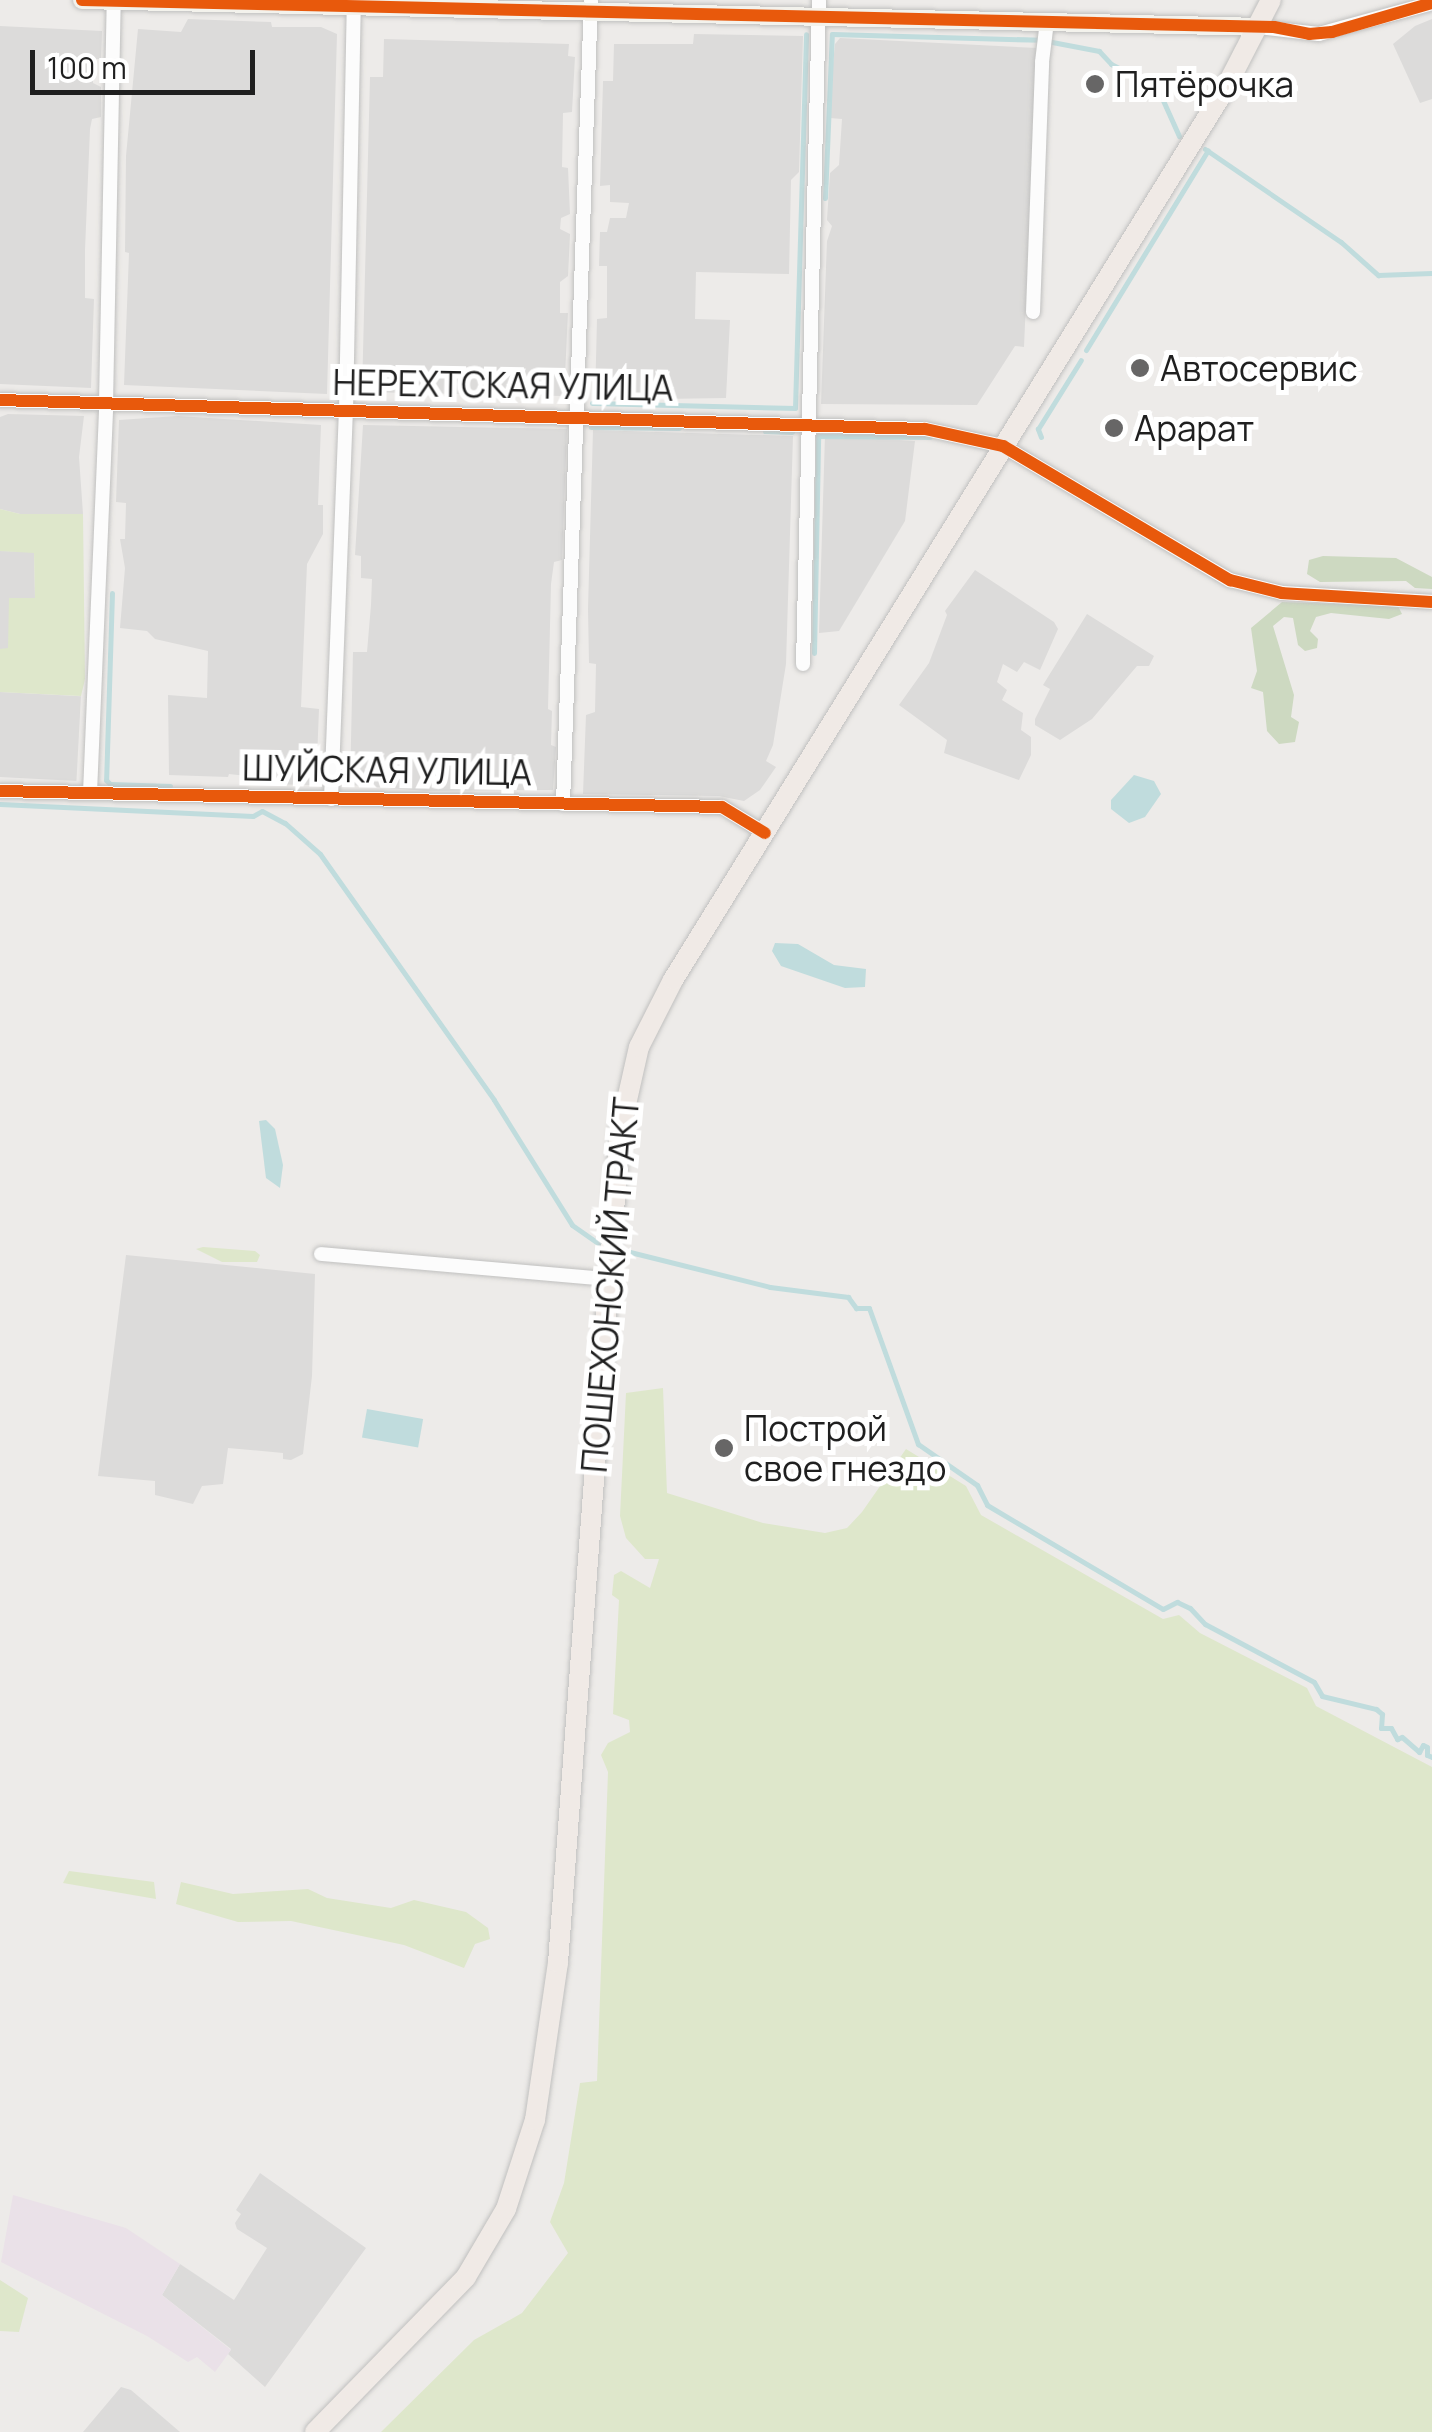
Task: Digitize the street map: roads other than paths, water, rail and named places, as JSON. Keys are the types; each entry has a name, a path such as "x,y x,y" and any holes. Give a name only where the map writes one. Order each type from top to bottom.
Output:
{"main road":[{"name":"ПОШЕХОНСКИЙ ТРАКТ","path":"315,2432 444,2302 496,2229 535,2120 552,2019 620,1131 635,1058 673,980 1004,446 1259,28 1271,0"}],"street":[{"path":"82,0 818,9 1047,24 1259,28 1319,34 1432,2"},
{"path":"90,793 106,404 114,0"},
{"path":"331,799 346,411 354,4"},
{"path":"563,804 591,6"},
{"path":"804,664 818,9"},
{"path":"1033,312 1042,62 1047,24"},
{"name":"НЕРЕХТСКАЯ УЛИЦА","path":"0,400 925,429 1004,446 1230,580 1282,594 1432,602"},
{"name":"ШУЙСКАЯ УЛИЦА","path":"0,790 722,808 765,833"},
{"path":"321,1254 607,1279"}],"water":[{"path":"1134,775 1154,781 1161,794 1145,817 1129,823 1111,809 1111,800"},
{"path":"775,943 798,944 834,965 866,969 865,987 845,988 781,966 772,951"},
{"path":"266,1120 275,1129 283,1165 280,1188 266,1178 259,1121"},
{"path":"367,1409 423,1419 418,1447 362,1438"}],"waterway":[{"path":"592,403 795,408 806,34"},
{"path":"825,198 832,34 1041,40"},
{"path":"1052,42 1099,51 1111,64 1150,84 1161,96 1179,136"},
{"path":"1205,149 1341,242 1378,275 1432,273"},
{"path":"1086,350 1208,150"},
{"path":"1041,437 1038,429 1081,360"},
{"path":"591,427 679,428"},
{"path":"765,431 792,432"},
{"path":"814,653 818,436 930,437"},
{"path":"112,593 106,780 110,784 170,786"},
{"path":"0,804 253,816 262,811 285,823 320,854 494,1100 572,1225 603,1247"},
{"path":"630,1252 770,1287 848,1297 856,1308 869,1308 918,1444 977,1485 987,1505 1163,1609 1177,1602 1190,1608 1205,1624 1314,1682 1322,1696 1376,1709 1382,1714 1381,1728 1391,1728 1397,1739 1402,1737 1419,1752 1423,1745 1427,1747 1427,1755 1432,1757"}],"place":[{"name":"Пятёрочка","path":"1095,84"},
{"name":"Автосервис","path":"1140,368"},
{"name":"Арарат","path":"1114,428"},
{"name":"Построй свое гнездо","path":"724,1448"}]}
